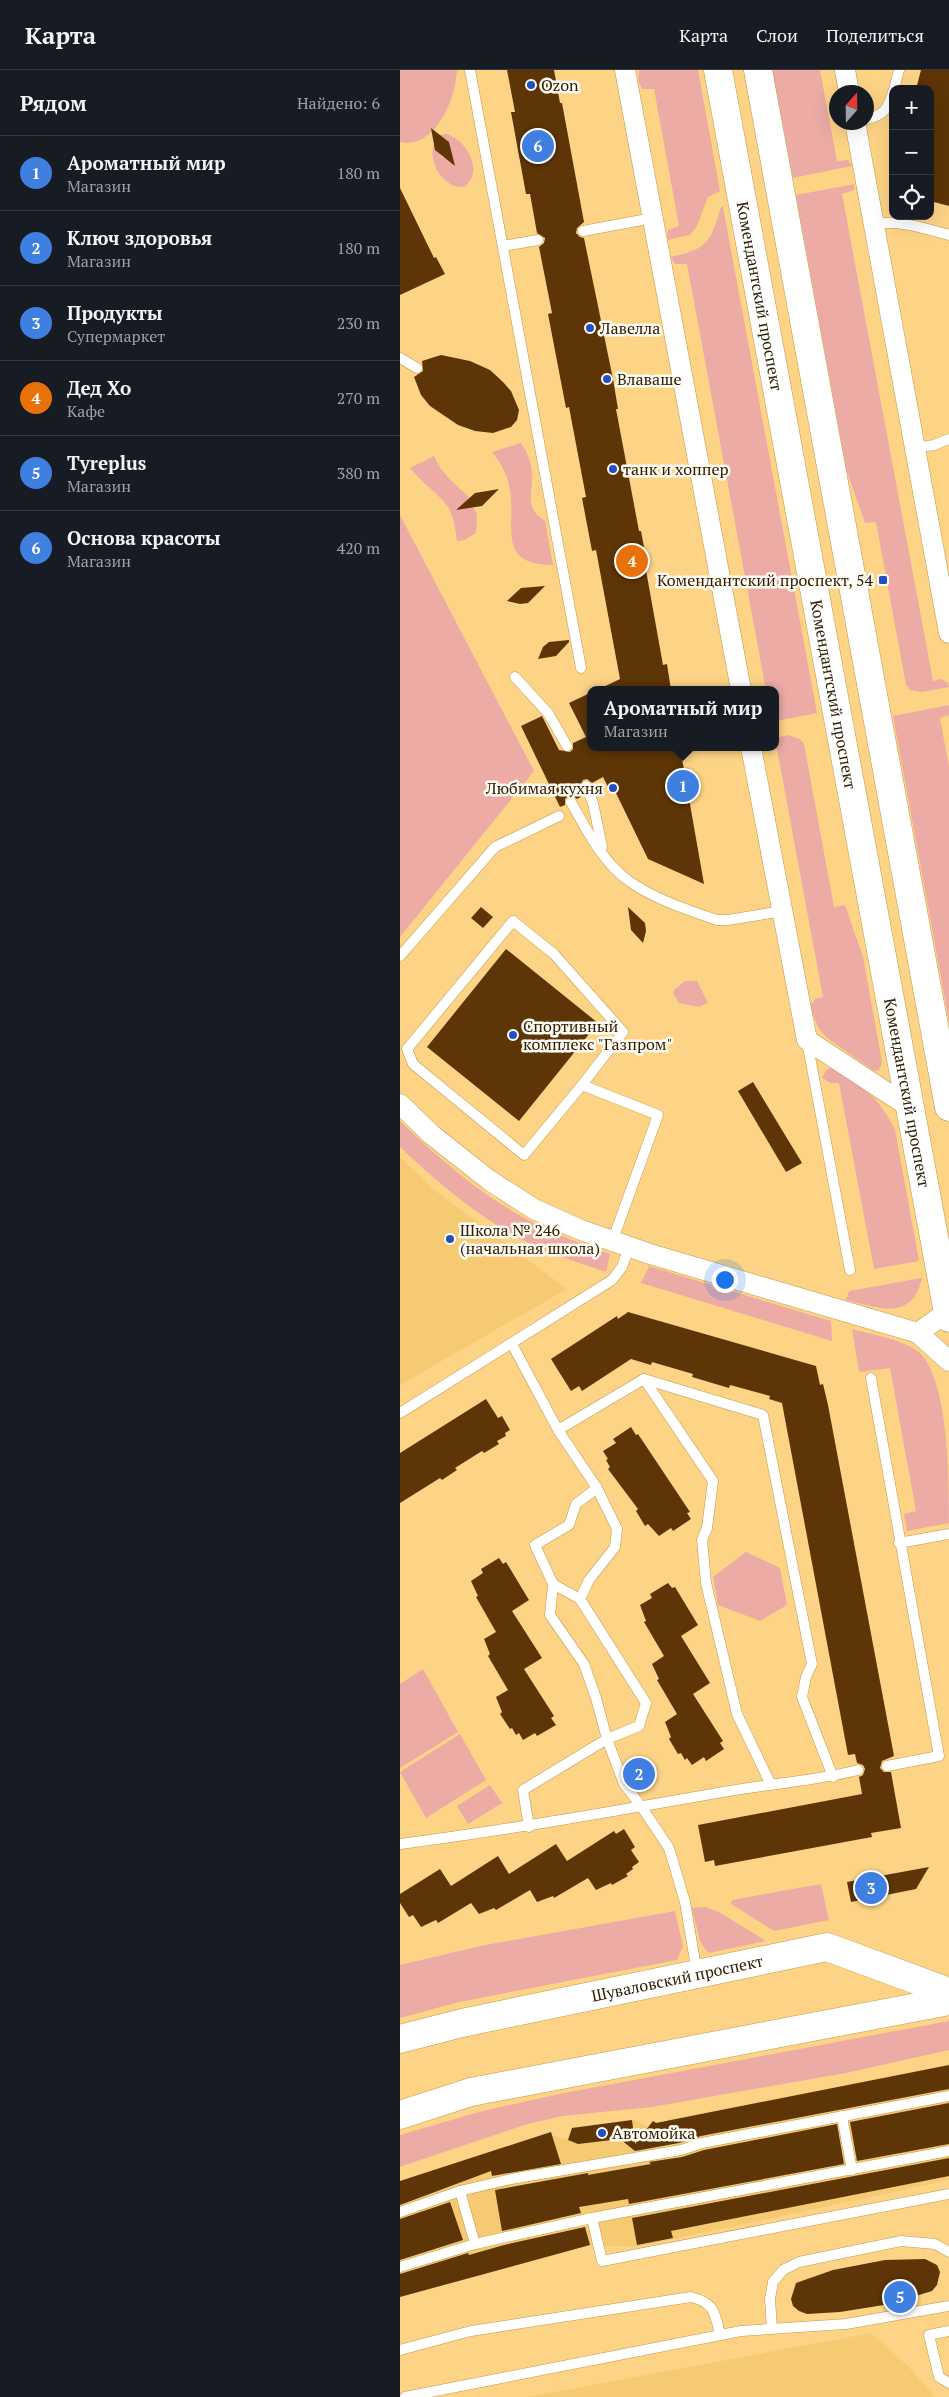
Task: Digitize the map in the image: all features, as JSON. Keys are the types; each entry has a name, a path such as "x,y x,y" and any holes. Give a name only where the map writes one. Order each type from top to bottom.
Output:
{"main road":[{"name":"Комендантский проспект","path":"718,70 948,1314"},
{"path":"758,70 949,1107"},
{"name":"Шуваловский проспект","path":"400,2039 462,2022 827,1948 949,1992"},
{"path":"400,2115 471,2092 949,2001"}],"street":[{"path":"625,70 739,686"},
{"path":"845,70 848,85"},
{"path":"856,130 916,448 942,558 949,633"},
{"path":"752,751 784,911 807,1040 909,1107"},
{"path":"400,1104 432,1135 489,1180 534,1209 620,1244 918,1334 949,1360"},
{"path":"918,1334 948,1314"}],"lane":[{"path":"470,70 581,668"},
{"path":"894,85 899,70"},
{"path":"874,117 883,114 889,107"},
{"path":"583,231 653,218"},
{"path":"874,224 906,223 949,235"},
{"path":"503,246 538,240"},
{"path":"400,358 417,368"},
{"path":"916,448 934,445 949,439"},
{"path":"515,677 548,713 567,746"},
{"path":"586,786 593,804 603,852"},
{"path":"571,802 586,829 614,867 628,880 644,890 717,920 784,911"},
{"path":"400,956 495,847 559,816"},
{"path":"513,921 554,954 623,1032 582,1085 524,1155 413,1064 407,1049 513,921"},
{"path":"807,1040 850,1270"},
{"path":"400,1413 612,1280 622,1267 620,1244 658,1115 582,1085"},
{"path":"512,1344 558,1430 597,1488 617,1529 616,1547 589,1580 580,1599"},
{"path":"871,1378 899,1543 939,1756 887,1766"},
{"path":"558,1430 644,1379 763,1414 812,1664 806,1678 802,1697 833,1777"},
{"path":"644,1379 713,1480 707,1528 702,1540 706,1583 737,1714 770,1783"},
{"path":"597,1488 576,1504 569,1525 535,1545 553,1584 550,1615 584,1664 596,1698 607,1739 624,1784 669,1848 685,1902 697,1974"},
{"path":"899,1543 949,1534"},
{"path":"530,1827 523,1790 607,1739 639,1726 646,1703 580,1599 553,1584"},
{"path":"400,1833 404,1844 530,1827 770,1783 833,1777 858,1770"},
{"path":"400,2212 460,2191 511,2179 681,2150 702,2142 949,2096"},
{"path":"842,2116 852,2170"},
{"path":"400,2267 475,2244 592,2218 949,2151"},
{"path":"460,2191 475,2244"},
{"path":"592,2218 602,2261 949,2194"},
{"path":"772,2329 770,2299 773,2282 783,2270 799,2262 901,2240 934,2244 949,2252"},
{"path":"400,2350 472,2331 690,2297 703,2300 711,2306 720,2335"},
{"path":"405,2397 741,2331 846,2324 949,2306"},
{"path":"949,2331 929,2335 939,2377 949,2383"}],"shaded area":[{"path":"400,70 457,70 453,94 441,120 424,138 412,142 400,142"},
{"path":"639,70 698,70 720,191 708,197 697,226 690,235 667,240 668,230 679,226 654,89 642,89 638,80"},
{"path":"772,70 820,70 829,118 829,130 831,130 837,161 848,160 852,166 793,178"},
{"path":"445,134 459,141 466,148 473,164 473,173 470,181 464,187 450,184 435,166 433,159 434,144 436,150 443,158 452,155 449,142 440,135"},
{"path":"855,184 854,190 842,194 933,681 941,679 948,683 949,687 922,692 910,690 906,685 876,522 865,523 847,472 796,195"},
{"path":"721,207 723,207 817,713 779,720 779,686 765,686 687,264 675,264 670,257 700,247 710,237"},
{"path":"521,443 531,464 532,507 545,521 553,565 535,563 523,558 516,551 512,542 508,480 499,461 492,452"},
{"path":"434,456 445,473 469,497 467,501 474,508 477,515 476,533 464,540 457,541 453,519 448,507 410,468"},
{"path":"400,515 534,771 400,937"},
{"path":"949,705 949,715 940,718 949,767 949,1021 893,716"},
{"path":"788,735 800,739 804,744 834,907 845,905 863,957 882,1062 879,1070 874,1071 827,1038 819,1029 810,1007 815,999 823,997 777,751 779,751 779,737"},
{"path":"685,981 697,981 708,1003 699,1007 679,1003 673,993"},
{"path":"831,1068 851,1079 869,1093 884,1110 895,1130 919,1261 874,1269 839,1083 831,1083 822,1078 826,1070"},
{"path":"400,1121 429,1149 461,1175 511,1210 548,1230 610,1254 606,1272 527,1242 475,1211 400,1147"},
{"name":"Школа № 246 (начальная школа)","path":"400,1157 433,1189 567,1289 400,1385"},
{"path":"649,1266 831,1321 832,1341 641,1283"},
{"path":"922,1278 917,1292 911,1301 902,1306 882,1308 846,1300 849,1291"},
{"path":"852,1329 905,1344 920,1353 930,1367 942,1408 949,1482 949,1523 907,1531 904,1514 916,1511 890,1368 859,1372"},
{"path":"746,1552 780,1568 787,1605 760,1621 718,1605 713,1577"},
{"path":"423,1669 458,1732 400,1768 400,1684"},
{"path":"460,1734 486,1780 426,1818 400,1772"},
{"path":"490,1785 502,1803 468,1824 457,1806"},
{"path":"821,1884 829,1920 774,1931 731,1904 732,1900"},
{"path":"705,1907 719,1912 766,1941 708,1953 700,1941 692,1908"},
{"path":"675,1911 683,1946 677,1960 459,2002 400,2018 400,1965 480,1946"},
{"path":"949,2021 949,2050 846,2073 652,2107 562,2116 524,2125 400,2167 400,2135 479,2112 559,2094"},
{"path":"949,2065 949,2180 637,2247 590,2245 400,2297 400,2181 551,2132 552,2135 567,2140 572,2128 585,2126 632,2120 648,2127 653,2121 660,2127 668,2125 667,2120 676,2118"},
{"path":"871,2333 908,2366 935,2397 528,2397"}],"building":[{"path":"507,70 554,70 584,222 577,228 576,233 584,238 613,379 618,409 616,409 639,531 641,531 644,547 642,548 663,665 667,664 670,686 605,686 620,679 596,550 592,551 582,498 586,497 569,407 566,408 548,314 552,313 539,247 544,243 545,238 537,233 530,194 526,194 511,112 515,112"},
{"path":"921,70 949,70 949,206 934,202 934,85 917,85"},
{"path":"431,128 449,142 455,166 435,150"},
{"path":"400,188 434,258 436,257 445,274 400,295"},
{"path":"441,355 470,361 490,370 503,382 511,391 519,410 517,420 511,427 493,433 475,431 458,425 430,406 421,395 414,377 423,371 422,361"},
{"path":"499,489 482,506 456,510 475,493"},
{"path":"545,586 528,603 520,604 507,601 521,588"},
{"path":"569,640 556,656 538,659 543,647 549,642"},
{"path":"587,694 587,751 681,751 704,884 648,859 615,791 611,793 603,777 592,783 587,779 583,780 578,790 581,797 577,799 574,796 568,796 565,799 565,805 560,807 521,726 542,716 559,750 570,752 573,749 573,743 586,737 569,703"},
{"path":"481,907 493,917 483,928 471,918"},
{"path":"628,907 645,923 646,931 643,943 631,930"},
{"name":"Спортивный комплекс \"Газпром\"","path":"506,949 598,1023 519,1121 427,1047"},
{"path":"753,1082 802,1163 786,1172 738,1091"},
{"path":"628,1312 816,1366 820,1385 823,1384 828,1405 894,1756 882,1761 880,1768 884,1772 891,1772 901,1828 871,1833 872,1837 715,1866 714,1860 705,1862 698,1825 862,1794 859,1777 863,1775 865,1769 863,1765 857,1763 855,1754 848,1755 782,1403 769,1399 770,1396 730,1385 729,1388 692,1377 693,1374 652,1362 651,1365 631,1359 582,1391 579,1386 571,1391 551,1359 617,1316 618,1319"},
{"path":"486,1399 498,1418 502,1416 510,1430 505,1433 506,1436 497,1441 499,1444 484,1453 482,1451 455,1468 457,1470 442,1480 440,1478 400,1503 400,1453"},
{"path":"631,1427 636,1435 638,1434 690,1512 687,1513 691,1519 673,1531 671,1528 659,1536 648,1524 645,1526 636,1511 638,1509 608,1469 610,1467 606,1460 608,1459 603,1451 616,1443 613,1439"},
{"path":"499,1558 503,1564 506,1562 529,1600 512,1611 542,1658 524,1669 554,1716 551,1718 556,1725 537,1736 535,1733 523,1740 519,1733 516,1735 512,1728 510,1729 500,1714 502,1712 496,1697 508,1690 488,1656 490,1654 484,1639 496,1632 476,1597 478,1596 471,1581 483,1573 481,1569"},
{"path":"668,1583 672,1588 675,1587 698,1625 681,1636 710,1683 693,1694 723,1741 720,1743 724,1749 706,1761 704,1757 692,1765 687,1758 685,1760 681,1753 678,1754 669,1739 671,1737 665,1722 677,1714 657,1680 659,1679 652,1664 664,1656 644,1622 646,1621 640,1605 652,1598 650,1594"},
{"path":"624,1829 635,1847 631,1850 639,1862 626,1874 628,1876 612,1885 611,1883 596,1890 588,1878 554,1898 553,1896 537,1902 530,1890 496,1910 494,1908 479,1914 471,1903 438,1923 436,1920 421,1927 413,1915 409,1917 400,1903 400,1894 440,1869 451,1886 498,1856 509,1874 556,1844 567,1861 614,1831 616,1834"},
{"path":"929,1867 916,1889 851,1902 847,1882"},
{"path":"949,2065 949,2089 701,2136 679,2143 635,2151 620,2139 578,2144 568,2140 572,2128 632,2120 635,2144 653,2121 656,2123"},
{"path":"949,2103 949,2144 857,2161 850,2122"},
{"path":"837,2124 844,2164 629,2204 628,2199 579,2207 581,2213 502,2231 495,2190 651,2164 649,2162 682,2157 704,2150"},
{"path":"551,2132 561,2164 492,2176 491,2171 400,2205 400,2181"},
{"path":"949,2158 949,2176 671,2231 673,2238 637,2245 632,2218"},
{"path":"450,2202 463,2240 400,2260 400,2219"},
{"path":"585,2227 590,2245 400,2297 400,2274 468,2253 469,2255 504,2245"},
{"path":"925,2259 937,2265 940,2272 937,2285 932,2291 890,2304 840,2312 807,2314 793,2306 791,2299 796,2283 833,2270 885,2260"}],"place":[{"name":"Ozon","path":"531,85"},
{"name":"Основа красоты","path":"538,146"},
{"name":"Лавелла","path":"590,328"},
{"name":"Влаваше","path":"607,379"},
{"name":"танк и хоппер","path":"613,469"},
{"name":"Дед Хо","path":"632,561"},
{"name":"Комендантский проспект, 54","path":"883,580"},
{"name":"Ароматный мир","path":"683,786"},
{"name":"Любимая кухня","path":"613,788"},
{"name":"Спортивный комплекс \"Газпром\"","path":"513,1035"},
{"name":"Школа № 246 (начальная школа)","path":"450,1239"},
{"name":"Ключ здоровья","path":"639,1774"},
{"name":"Продукты","path":"871,1888"},
{"name":"Автомойка","path":"602,2133"},
{"name":"Tyreplus","path":"900,2297"}]}
